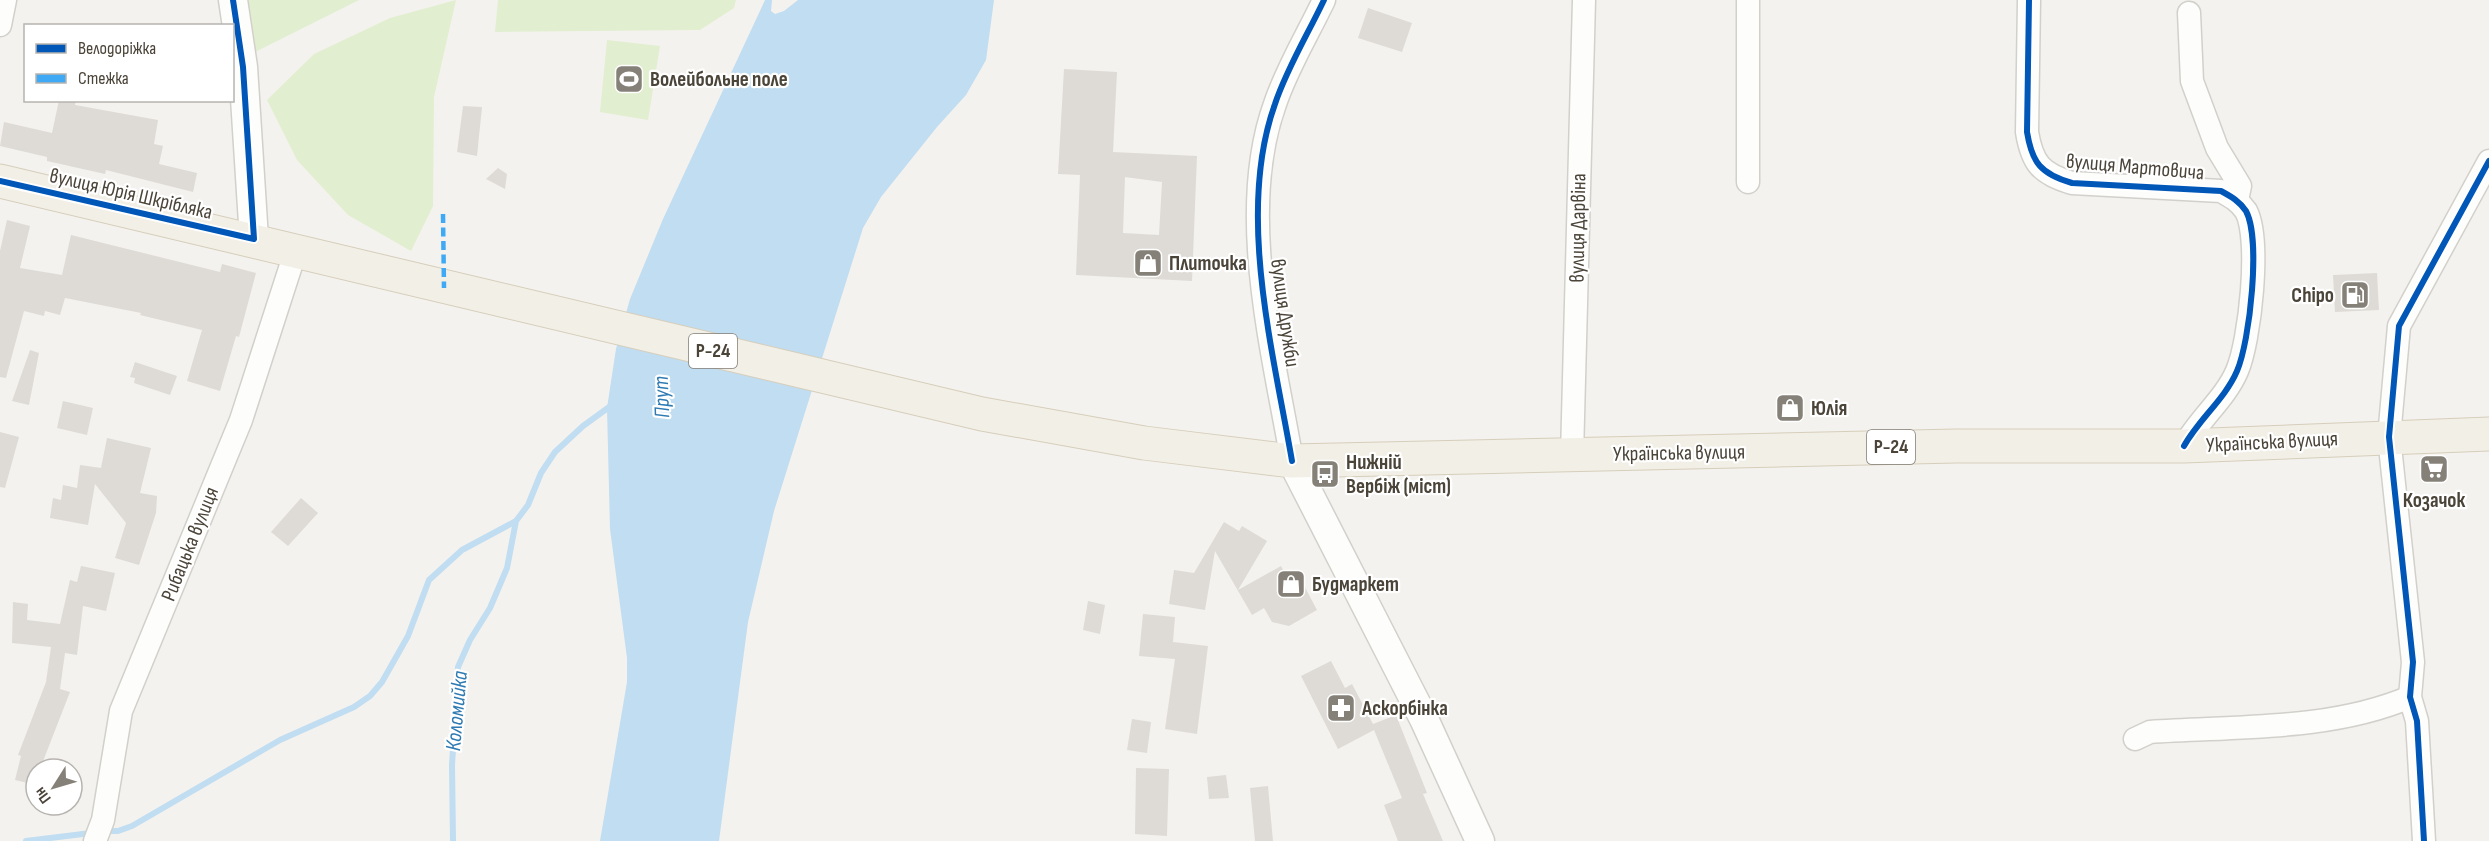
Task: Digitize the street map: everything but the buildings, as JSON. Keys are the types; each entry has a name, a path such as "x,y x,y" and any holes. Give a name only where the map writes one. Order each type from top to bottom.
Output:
{"main road":[{"name":"вулиця Юрія Шкрібляка","path":"0,181 254,239 444,288 982,414 1144,443 1292,461"},
{"name":"Українська вулиця","path":"1292,461 1956,446 2184,446 2489,434"}],"street":[{"path":"0,25 4,0"},
{"path":"233,0 243,67 254,239"},
{"name":"вулиця Дружби","path":"1292,461 1261,286 1258,175 1275,104 1324,0"},
{"name":"вулиця Дарвіна","path":"1572,455 1584,0"},
{"path":"1748,0 1748,182"},
{"name":"вулиця Мартовича","path":"2030,0 2027,132 2030,149 2038,165 2053,177 2072,183 2221,191 2237,200"},
{"path":"2184,446 2197,424 2229,385 2243,352 2249,316 2254,245 2247,213 2237,200 2240,186 2217,148 2192,81 2189,13"},
{"path":"2424,841 2417,721 2410,696 2413,662 2389,437 2399,326 2489,161"},
{"name":"Рибацька вулиця","path":"95,841 103,820 122,711 242,420 296,250"},
{"path":"1292,461 1424,719 1480,841"},
{"path":"2135,739 2150,732 2308,722 2379,710 2410,696"}],"green space":[{"path":"244,0 359,0 255,52"},
{"path":"456,0 434,97 433,206 411,251 348,215 297,160 267,100 314,54 390,18"},
{"path":"498,0 736,0 734,8 700,30 495,32"},
{"name":"Волейбольне поле","path":"607,40 660,46 648,120 600,112"}],"water":[{"name":"Прут","path":"765,0 772,0 771,11 775,14 784,11 798,0 994,0 986,60 966,95 881,197 863,228 774,511 748,622 719,841 600,841 627,682 627,658 610,529 607,408 616,349 630,299 663,219"}],"waterway":[{"path":"104,831 118,831 132,826 280,740 354,707 370,696 382,682 408,636 429,580 462,550 516,521 528,505 541,473 555,452 583,426 612,405"},
{"name":"Коломийка","path":"453,841 452,765 458,667 470,640 490,608 507,568 516,521"},
{"path":"26,841 91,833"}],"marked path":[{"path":"443,214 444,288"}],"cycle path":[{"path":"0,181 254,239 243,67 233,0"},
{"path":"1292,461 1262,282 1258,235 1259,190 1264,146 1275,104 1324,0"},
{"path":"2029,0 2027,132 2035,159 2045,171 2072,183 2221,191 2241,204 2246,211 2253,244 2253,266 2250,315 2242,357 2226,391 2184,446"},
{"path":"2424,841 2417,721 2410,697 2413,662 2389,437 2399,326 2489,161"}],"place":[{"name":"Волейбольне поле","path":"629,79"},
{"name":"Плиточка","path":"1148,263"},
{"name":"Chipo","path":"2355,295"},
{"name":"Юлія","path":"1790,408"},
{"name":"Козачок","path":"2434,469"},
{"name":"Нижній Вербіж (міст)","path":"1325,474"},
{"name":"Будмаркет","path":"1291,584"},
{"name":"Аскорбінка","path":"1341,708"}]}
